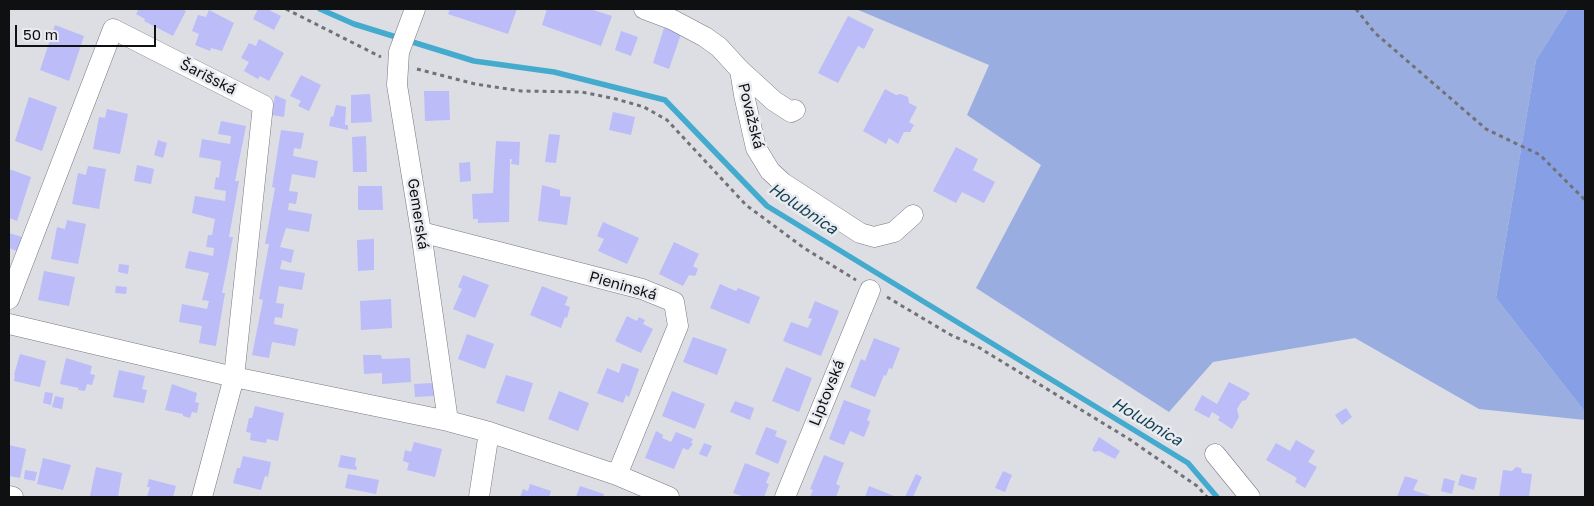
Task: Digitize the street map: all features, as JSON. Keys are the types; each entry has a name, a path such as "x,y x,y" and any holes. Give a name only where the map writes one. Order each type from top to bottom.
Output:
{"street":[{"path":"644,9 673,20 705,37 719,47 740,70 774,101 791,112 796,110"},
{"name":"Gemerská","path":"412,18 398,59 397,85 421,232 448,421"},
{"name":"Šarišská","path":"9,300 113,29 263,105 234,377"},
{"name":"Považská","path":"740,70 756,148 770,170 783,183 860,233 874,236 894,232 913,215"},
{"name":"Pieninská","path":"421,232 642,289 674,302 678,326 617,475"},
{"name":"Liptovská","path":"785,497 870,290"},
{"path":"9,324 234,377 448,421 489,432 617,475 669,497"},
{"path":"202,497 234,377"},
{"path":"478,497 489,432"},
{"path":"1215,454 1250,497"},
{"path":"9,496 13,497"}],"path":[{"path":"286,9 429,71 484,85 521,91 582,92 644,107 667,120 746,205 804,248 843,271 870,290 884,295 951,335 978,347 1129,439 1190,481 1207,497"},
{"path":"1356,9 1375,33 1486,129 1540,155 1585,200"}],"shaded area":[{"path":"856,9 1568,9 1536,60 1496,298 1585,412 1585,420 1479,409 1355,338 1213,362 1169,412 976,288 1041,165 967,115 989,65"},
{"path":"1568,9 1585,9 1585,412 1496,298 1536,60"}],"building":[{"path":"139,9 182,9 186,11 173,36 144,21 145,19 136,14"},
{"path":"258,9 267,9 281,16 274,30 253,19"},
{"path":"450,9 517,9 508,34 448,14"},
{"path":"547,9 590,9 612,16 601,46 542,25"},
{"path":"209,10 234,23 222,51 211,48 210,51 195,45 199,34 192,31 198,15 206,17"},
{"path":"848,16 874,29 864,49 858,46 838,83 818,73"},
{"path":"55,25 84,36 69,81 40,70"},
{"path":"665,25 682,31 669,69 653,63"},
{"path":"621,31 638,37 631,56 615,50"},
{"path":"259,39 284,53 269,81 260,76 258,79 244,71 249,62 241,58 249,43 256,46"},
{"path":"301,75 321,85 309,111 298,106 301,101 290,96"},
{"path":"885,89 896,95 901,94 908,97 909,103 917,107 909,122 914,125 910,132 904,132 898,144 889,138 886,144 863,131"},
{"path":"424,91 449,91 450,120 425,121"},
{"path":"370,94 372,122 351,123 351,95"},
{"path":"275,95 286,100 284,117 272,115"},
{"path":"29,97 57,107 42,151 15,141"},
{"path":"336,105 346,107 345,125 348,125 348,130 329,126"},
{"path":"107,109 128,114 120,154 93,149 99,117 105,118"},
{"path":"613,112 635,117 631,135 609,130"},
{"path":"221,121 246,126 235,181 239,181 229,237 233,237 222,293 225,293 216,346 199,343 202,326 179,322 182,304 207,309 209,301 202,300 209,273 185,268 189,251 213,256 214,248 206,247 208,235 212,235 215,219 192,213 195,196 225,201 226,191 214,189 216,177 219,178 221,161 199,157 202,139 230,144 231,136 218,134"},
{"path":"281,130 304,133 301,149 294,148 293,156 318,161 315,178 292,174 289,191 298,192 296,204 289,203 288,210 312,214 309,232 286,228 280,247 294,250 291,263 282,260 280,269 305,273 302,290 279,286 276,303 284,304 282,318 275,317 274,324 298,329 295,346 272,342 269,358 252,355 263,300 259,299 269,244 265,244 275,188 272,187"},
{"path":"549,134 560,135 556,163 545,162"},
{"path":"366,136 367,172 353,172 352,137"},
{"path":"158,140 167,143 163,158 154,155"},
{"path":"496,141 520,142 519,165 511,164 512,159 510,159 509,222 478,223 478,219 473,219 472,194 493,193"},
{"path":"956,147 978,159 973,170 995,182 984,203 962,192 956,203 933,191"},
{"path":"470,162 471,181 460,182 459,163"},
{"path":"137,165 154,169 151,184 134,181"},
{"path":"88,166 106,169 99,209 72,204 78,173 86,175"},
{"path":"9,169 31,177 17,221 9,218"},
{"path":"542,185 560,190 560,196 571,197 567,225 538,221"},
{"path":"358,186 382,186 383,210 358,210"},
{"path":"67,220 86,224 78,264 51,259 57,227 65,229"},
{"path":"603,222 639,238 627,264 598,251 604,239 597,236"},
{"path":"9,233 22,237 17,251 9,248"},
{"path":"374,239 374,270 358,271 357,240"},
{"path":"674,242 699,254 693,266 698,269 695,276 689,275 683,286 659,274"},
{"path":"119,264 129,265 128,274 118,272"},
{"path":"44,271 75,277 69,306 38,300"},
{"path":"463,275 489,285 475,318 453,309 462,289 458,287"},
{"path":"720,284 736,291 738,288 760,297 749,324 710,308"},
{"path":"116,286 127,287 126,294 115,293"},
{"path":"542,286 568,297 565,305 570,307 567,318 565,317 561,328 530,315"},
{"path":"391,299 392,328 361,330 360,301"},
{"path":"815,301 839,311 821,356 783,341 791,322 808,328 812,319 808,318"},
{"path":"627,316 637,321 639,317 645,320 643,324 653,329 641,353 615,341"},
{"path":"467,334 494,344 485,369 458,359"},
{"path":"693,337 727,349 717,375 683,362"},
{"path":"874,338 900,348 892,369 889,368 886,376 884,375 875,397 850,387 861,359 865,361"},
{"path":"20,354 46,361 40,387 14,381"},
{"path":"363,355 381,355 382,359 410,358 411,382 382,384 382,373 364,374"},
{"path":"66,358 92,366 90,374 95,375 92,385 87,384 85,391 60,384"},
{"path":"622,363 639,369 629,397 626,395 623,403 597,393 607,368 619,373"},
{"path":"786,367 812,378 799,412 772,401"},
{"path":"119,370 145,376 142,389 147,390 144,403 113,397"},
{"path":"506,375 533,383 524,412 496,403"},
{"path":"1229,382 1250,393 1237,409 1239,417 1232,429 1218,420 1220,417 1212,412 1209,418 1194,410 1202,395 1217,404"},
{"path":"433,383 434,396 415,397 414,384"},
{"path":"172,384 197,393 195,402 199,403 197,413 192,412 190,418 183,416 183,414 165,410"},
{"path":"559,391 589,403 578,431 548,419"},
{"path":"672,391 705,404 695,429 662,416"},
{"path":"45,392 53,393 51,405 43,403"},
{"path":"55,396 64,398 62,409 52,407"},
{"path":"844,400 871,410 867,420 870,422 864,437 850,431 844,445 829,439"},
{"path":"735,401 754,408 750,420 730,412"},
{"path":"255,406 284,413 278,441 267,439 266,443 250,440 251,433 246,432 249,418 252,418"},
{"path":"1346,408 1352,417 1342,425 1335,415"},
{"path":"766,427 777,431 775,436 787,441 778,464 755,454"},
{"path":"656,431 663,435 662,438 671,442 676,432 693,439 691,443 693,444 688,450 683,448 674,469 645,458"},
{"path":"1099,437 1120,451 1115,459 1099,451 1095,452 1092,450"},
{"path":"1296,440 1315,451 1308,462 1317,467 1305,488 1295,482 1297,478 1266,460 1276,443 1290,451"},
{"path":"414,442 442,449 435,477 407,470 409,463 403,461 405,450 411,452"},
{"path":"704,443 712,446 707,457 699,454"},
{"path":"9,445 26,449 20,478 9,476"},
{"path":"341,455 356,458 356,470 338,467"},
{"path":"824,455 844,463 836,484 840,486 836,497 810,497 813,490 810,489"},
{"path":"243,456 271,462 268,477 265,476 261,490 233,483"},
{"path":"43,458 71,465 63,490 37,484"},
{"path":"745,463 770,473 766,483 769,484 764,497 745,497 733,493"},
{"path":"96,467 122,473 118,497 90,496"},
{"path":"1516,467 1521,468 1522,473 1532,474 1529,497 1499,497 1503,470 1512,471"},
{"path":"25,470 37,472 35,481 24,479"},
{"path":"1003,471 1012,475 1005,492 995,488"},
{"path":"348,474 379,480 376,494 345,488"},
{"path":"916,474 922,477 913,497 905,497"},
{"path":"1461,474 1477,478 1474,490 1458,485"},
{"path":"1405,476 1418,480 1413,490 1434,497 1397,497"},
{"path":"1444,478 1455,481 1452,494 1441,491"},
{"path":"149,479 176,486 173,497 147,497 150,487 147,487"},
{"path":"530,484 551,491 549,497 520,497 523,489 528,491"},
{"path":"580,486 604,494 603,497 576,497"},
{"path":"869,486 894,496 894,497 865,497"}],"waterway":[{"name":"Holubnica","path":"320,9 354,24 474,61 554,72 665,100 767,206 1188,463 1217,497"}]}
